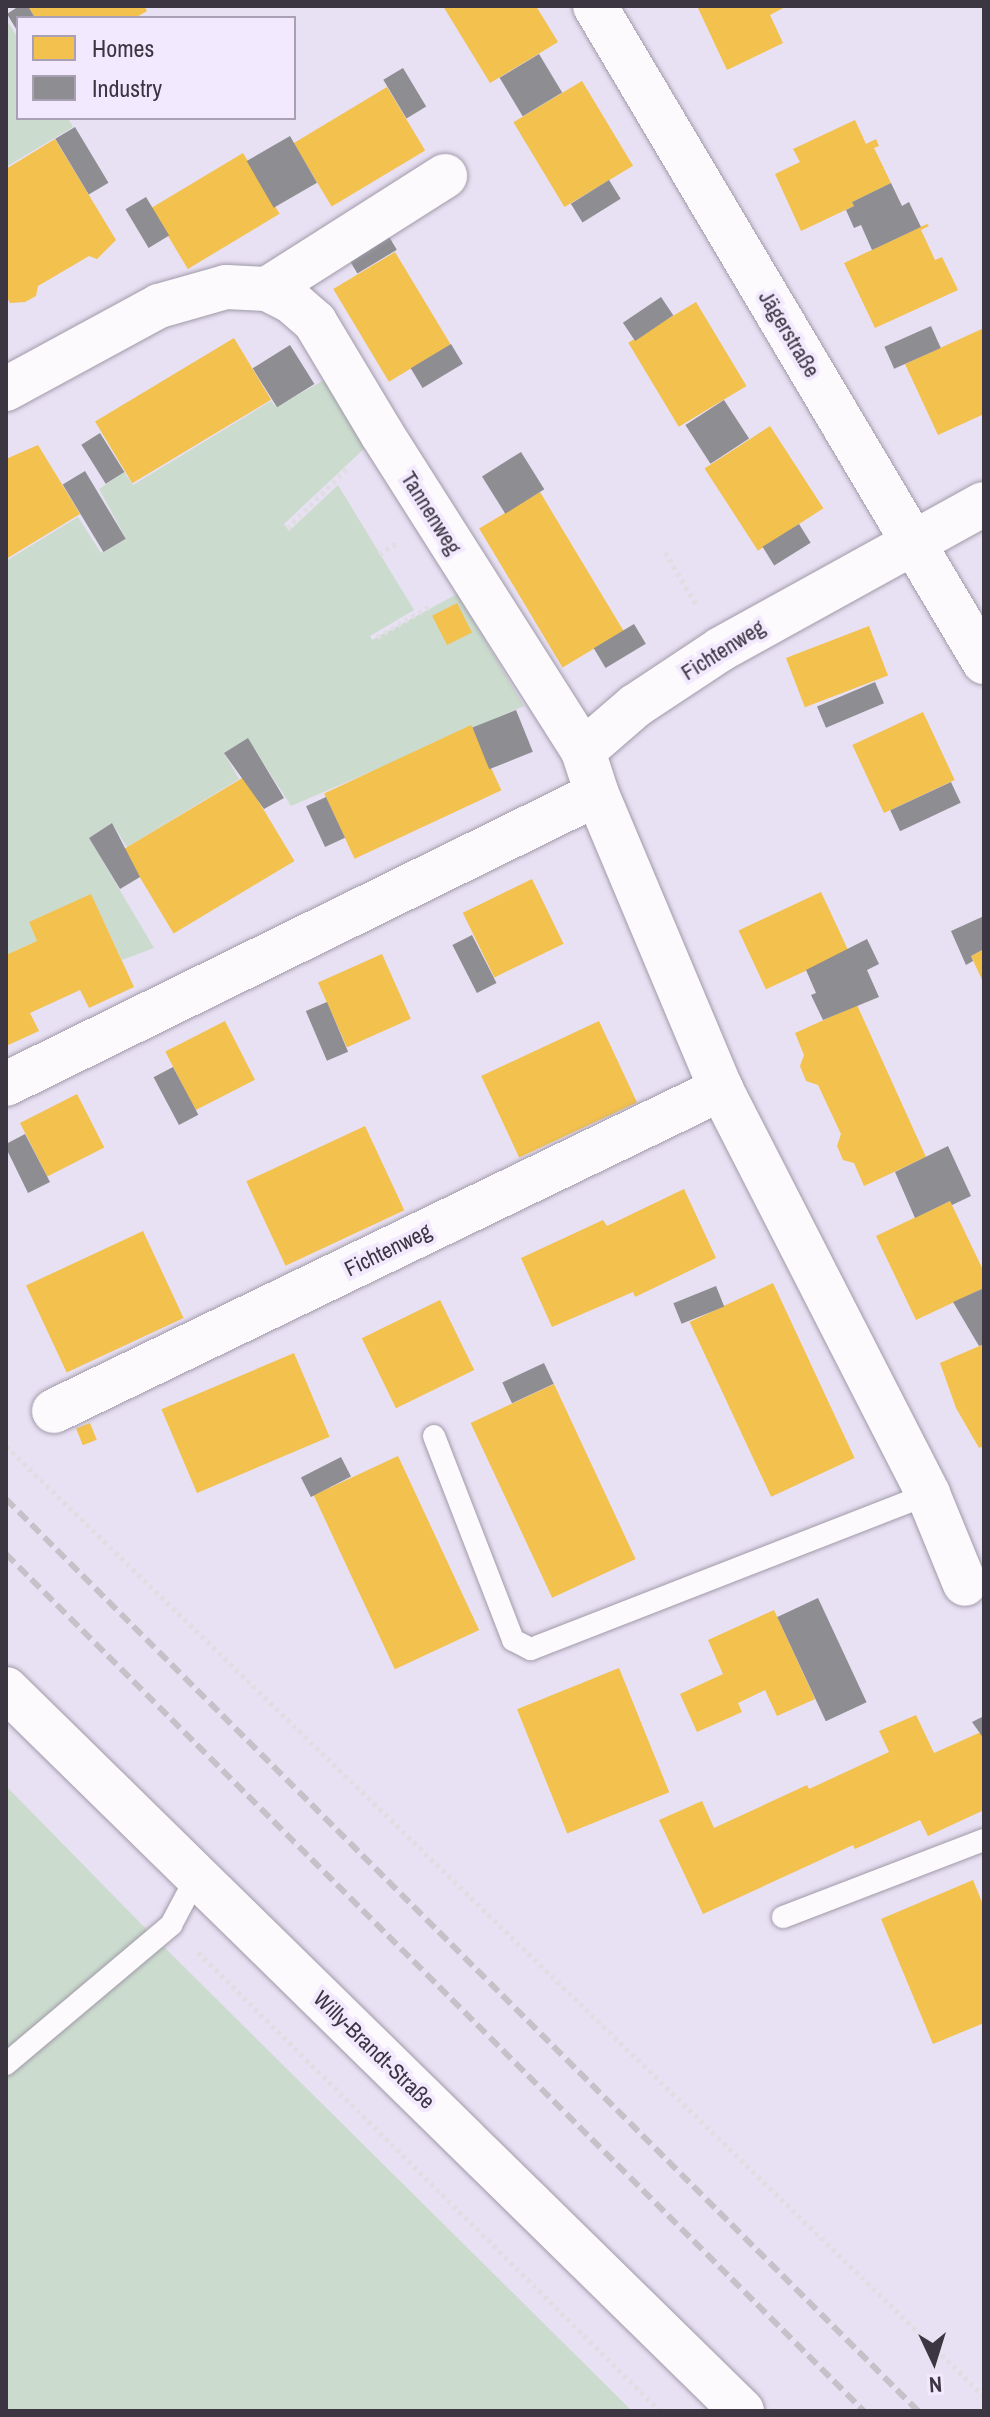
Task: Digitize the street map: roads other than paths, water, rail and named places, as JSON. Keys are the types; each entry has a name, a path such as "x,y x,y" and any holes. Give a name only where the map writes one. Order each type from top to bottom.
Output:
{"street":[{"name":"Jägerstraße","path":"595,6 984,662"},
{"path":"267,289 445,176"},
{"name":"Tannenweg","path":"6,389 159,306 226,287 267,289 291,301 315,322 382,434 583,751"},
{"name":"Fichtenweg","path":"583,751 635,706 721,649 984,504"},
{"path":"583,751 597,794 721,1089 928,1494 965,1584"},
{"path":"6,1084 597,794"},
{"name":"Fichtenweg","path":"54,1411 721,1089"},
{"name":"Willy-Brandt-Straße","path":"6,1689 742,2411"}],"lane":[{"path":"434,1436 513,1640 531,1649 928,1494"},
{"path":"783,1917 984,1840"},
{"path":"6,2064 171,1925 197,1876"}],"railway":[{"path":"6,1499 918,2411"},
{"path":"6,1554 864,2411"}]}
